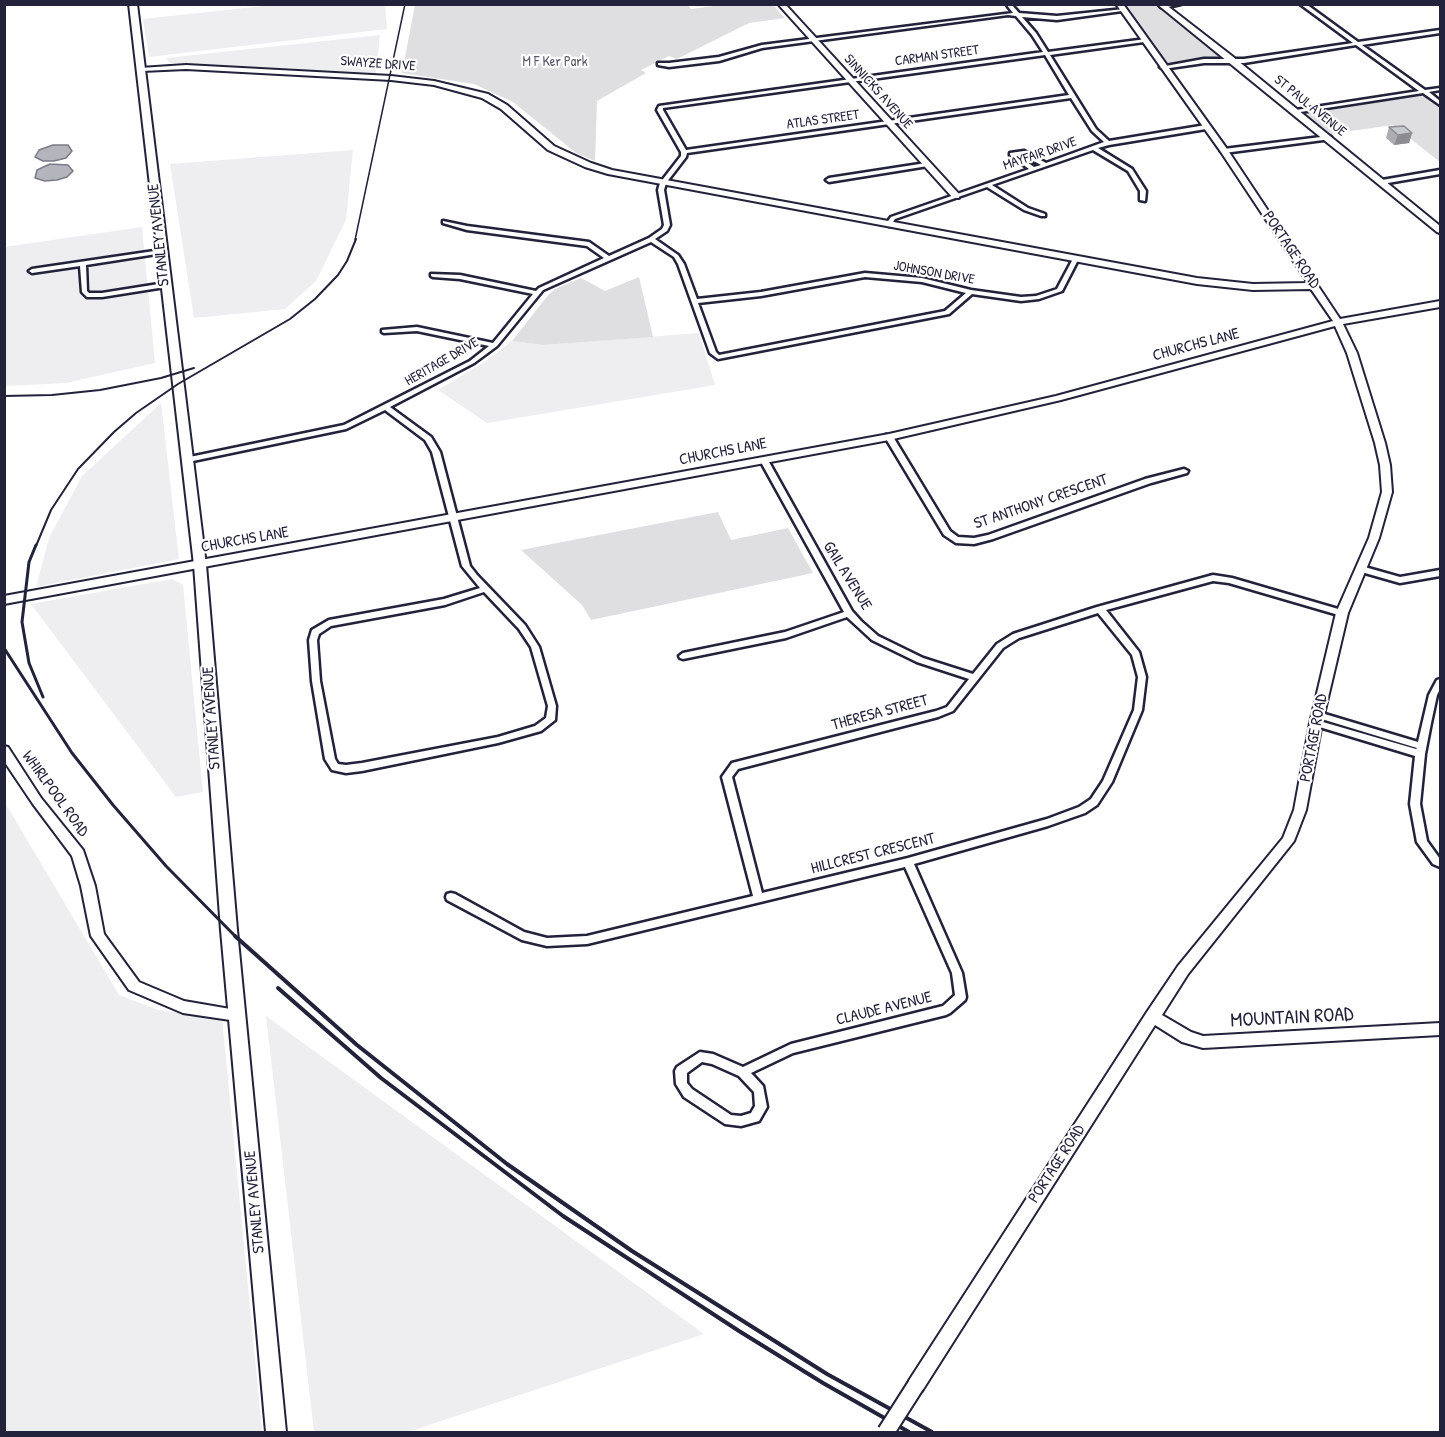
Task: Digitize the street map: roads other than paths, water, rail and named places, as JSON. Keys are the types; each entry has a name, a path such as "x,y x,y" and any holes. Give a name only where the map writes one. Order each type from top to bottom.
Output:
{"main road":[{"name":"STANLEY AVENUE","path":"133,4 200,565 237,1015 276,1432"},
{"name":"ST PAUL AVENUE","path":"1161,6 1329,138 1440,230"}],"street":[{"name":"SINNICKS AVENUE","path":"781,4 956,196"},
{"path":"1008,4 1034,34 1094,130 1108,143"},
{"path":"1161,6 1179,4"},
{"path":"1302,4 1440,103"},
{"path":"660,64 719,59 762,47 1008,14 1057,18 1120,8"},
{"name":"PORTAGE ROAD","path":"886,1432 1183,970 1288,841 1300,810 1317,719 1342,613 1381,519 1387,492 1385,465 1356,362 1338,322 1224,151 1120,8"},
{"path":"1163,67 1204,61 1233,61 1440,31"},
{"name":"CARMAN STREET","path":"684,152 660,110 662,107 1144,40"},
{"name":"SWAYZE DRIVE","path":"142,69 186,67 337,75 417,80 455,86 485,96 504,106 551,148 588,165 663,183 1197,281 1253,288 1314,286"},
{"path":"1296,112 1440,89"},
{"name":"ATLAS STREET","path":"684,152 1072,96"},
{"name":"MAYFAIR DRIVE","path":"889,224 894,218 1108,143 1206,127"},
{"path":"1224,151 1329,138"},
{"path":"1093,148 1130,170 1143,191 1143,200"},
{"path":"684,152 684,156 663,183 667,225 665,230 651,239 679,260 696,301 712,353 718,357 946,313 971,292"},
{"path":"1033,169 1012,154 1022,152 1046,165"},
{"path":"829,180 926,165"},
{"path":"1382,182 1440,172"},
{"path":"987,185 1026,209 1043,215"},
{"path":"445,222 467,228 582,242 589,244 608,258"},
{"name":"HERITAGE DRIVE","path":"188,460 331,432 387,408 472,363 495,345 538,293 552,284 651,239"},
{"path":"32,271 161,252"},
{"name":"JOHNSON DRIVE","path":"696,301 761,294 865,275 922,280 971,292 1021,299 1052,295 1060,290 1076,258"},
{"path":"83,264 84,291 87,295 102,295 165,285"},
{"path":"433,275 460,277 538,293"},
{"name":"CHURCHS LANE","path":"4,600 765,462 889,437 1058,398 1338,322 1440,304"},
{"path":"384,331 417,329 495,345"},
{"path":"387,408 428,440 436,452 466,566 522,627 535,647 552,706 550,720 538,729 498,740 362,767 346,769 335,767 330,759 316,681 313,640 319,627 329,623 445,602 485,589"},
{"name":"ST ANTHONY CRESCENT","path":"889,437 947,533 957,540 974,541 990,537 1148,481 1184,471"},
{"name":"GAIL AVENUE","path":"765,462 849,613 875,638 920,660 975,678"},
{"path":"1361,569 1400,579 1440,573"},
{"name":"THERESA STREET","path":"758,897 727,777 735,766 939,714 950,709 1000,646 1016,636 1100,609 1213,578 1229,580 1342,613"},
{"name":"HILLCREST CRESCENT","path":"451,897 522,936 547,942 587,940 909,862 1082,810 1094,802 1107,782 1137,710 1142,677 1136,654 1100,609"},
{"path":"683,656 786,635 849,613"},
{"path":"1440,682 1432,695 1421,750 1415,804 1422,842 1440,863"},
{"path":"1317,719 1421,750"},
{"name":"WHIRLPOOL ROAD","path":"4,750 37,801 78,854 88,886 98,936 134,986 183,1007 237,1015"},
{"name":"CLAUDE AVENUE","path":"742,1072 791,1049 946,1010 961,997 957,973 909,862"},
{"name":"MOUNTAIN ROAD","path":"1152,1016 1187,1037 1203,1042 1440,1029"},
{"path":"700,1057 713,1059 742,1072 759,1090 760,1107 755,1117 741,1121 729,1120 688,1093 682,1084 681,1071 700,1057"}],"railway":[{"path":"355,240 405,4"},
{"path":"36,546 51,510 78,469 114,432 136,413 178,384 290,319 315,299 338,275 356,239"},
{"path":"4,396 52,395 100,390 161,378 194,368"},
{"path":"36,545 29,562 22,622 29,663 43,697"},
{"path":"4,648 72,753 113,805 166,866 235,936"},
{"path":"235,936 357,1045 507,1164 632,1251 827,1374 932,1432"},
{"path":"278,988 381,1078 563,1216 739,1331 823,1383 909,1432"}],"park label":[{"name":"M F Ker Park","path":"555,62"}]}
